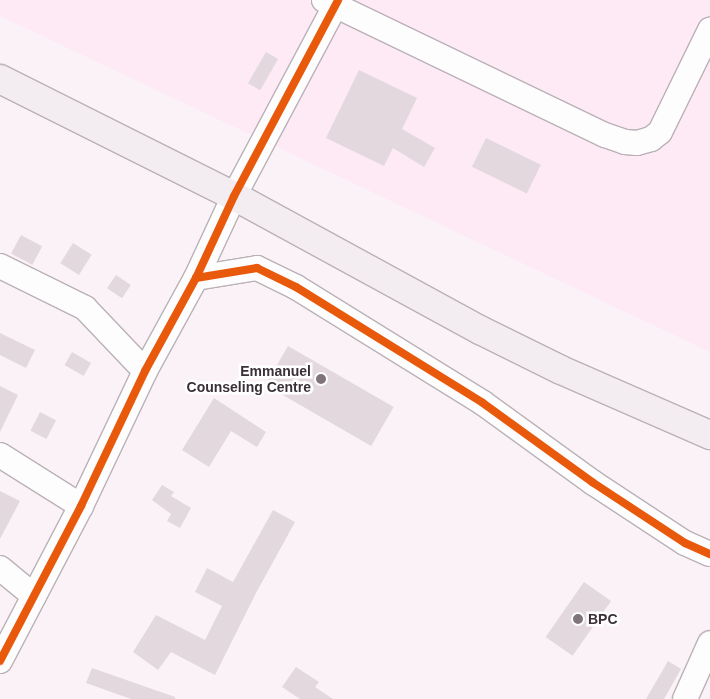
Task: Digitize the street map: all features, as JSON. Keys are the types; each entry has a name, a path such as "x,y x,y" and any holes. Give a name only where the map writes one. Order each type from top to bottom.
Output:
{"main road":[{"path":"0,79 234,196 480,330 561,370 710,435"},
{"path":"561,370 603,400 710,454"}],"street":[{"path":"0,661 81,506 145,371 196,278 234,196 332,2 605,135 625,142 637,143 651,139 660,132 710,30"},
{"path":"0,266 85,308 145,371"},
{"path":"196,278 257,268 296,287 483,404 592,482 678,538 710,554"},
{"path":"0,455 81,506"},
{"path":"0,568 34,596"},
{"path":"685,699 710,643"}],"shaded area":[{"path":"0,0 710,0 710,352 0,16"}],"building":[{"path":"266,52 278,59 260,90 248,83"},
{"path":"359,70 417,98 402,129 435,148 424,167 393,148 384,166 326,138"},
{"path":"486,138 541,165 527,194 472,167"},
{"path":"21,235 42,246 32,265 11,254"},
{"path":"73,243 92,255 79,275 60,263"},
{"path":"116,275 131,285 122,298 107,288"},
{"path":"0,333 35,350 26,368 0,355"},
{"path":"288,346 394,407 371,446 266,385"},
{"path":"72,352 91,363 84,376 64,365"},
{"path":"0,386 18,395 0,432"},
{"path":"214,398 266,432 257,447 231,431 209,467 182,450"},
{"path":"40,412 56,420 47,439 30,431"},
{"path":"162,485 174,492 171,496 191,508 180,528 167,521 171,514 152,500"},
{"path":"0,491 20,501 0,539"},
{"path":"273,510 295,522 256,593 215,675 171,652 158,670 133,652 156,615 205,640 222,606 195,592 207,568 233,582"},
{"name":"BPC","path":"584,582 611,601 573,656 546,637"},
{"path":"668,661 681,669 664,699 646,699"},
{"path":"296,667 319,682 315,687 333,699 300,699 282,687"},
{"path":"92,668 175,697 175,699 131,699 86,683"}],"cycle path":[{"path":"0,661 81,506 145,371 196,278 234,196 338,0"},
{"path":"196,278 257,268 296,287 483,403 592,482 685,543 710,554"}],"place":[{"name":"Emmanuel Counseling Centre","path":"321,379"},
{"name":"BPC","path":"578,619"}]}
